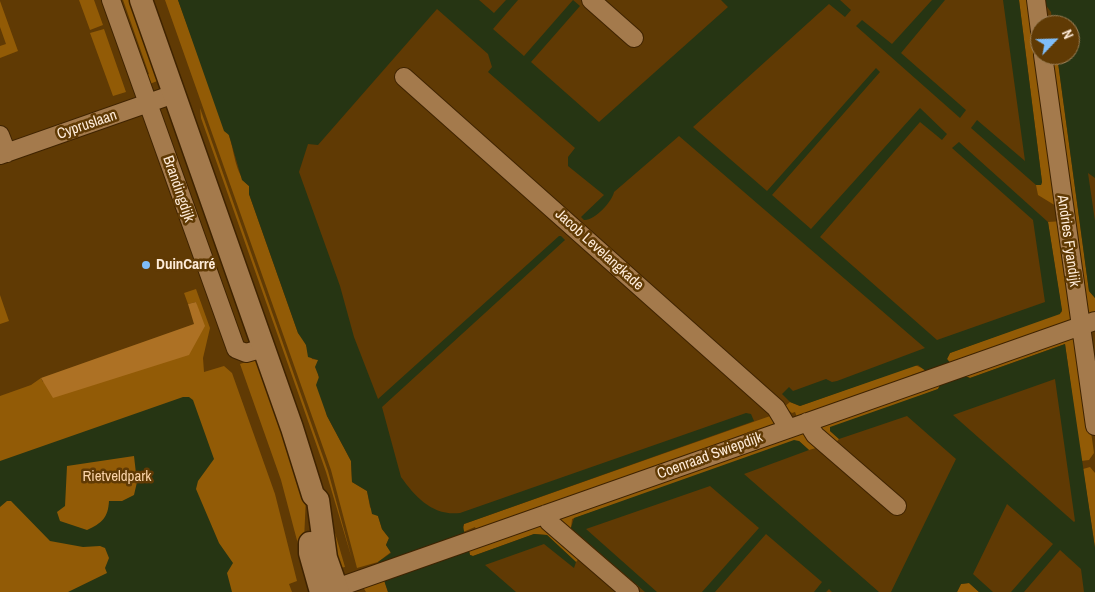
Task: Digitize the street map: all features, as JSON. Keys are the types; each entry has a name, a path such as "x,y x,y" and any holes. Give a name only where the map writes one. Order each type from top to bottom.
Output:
{"street":[{"name":"Brandingdijk","path":"111,0 236,350 246,353 264,348"},
{"name":"Brandingdijk","path":"141,0 314,495 318,500 330,591"},
{"path":"591,0 634,38"},
{"path":"1036,0 1038,15"},
{"name":"Andries Fyandijk","path":"1045,65 1088,323 1095,426"},
{"name":"Jacob Levelangkade","path":"404,77 776,408 788,428"},
{"name":"Cypruslaan","path":"3,154 174,94"},
{"path":"0,134 3,154"},
{"name":"Coenraad Swiepdijk","path":"330,591 1088,323"},
{"path":"807,422 815,435 896,506"},
{"path":"546,514 549,522 630,592"}],"green space":[{"path":"79,0 94,0 103,25 90,30"},
{"path":"123,0 133,0 160,80 147,85 143,77 149,74"},
{"path":"165,0 178,0 228,133 240,175 249,186 249,194 298,333 304,340 312,359 318,360 318,374 327,416 351,461 352,482 367,491 370,507 378,516 382,529 389,538 386,545 391,552 378,562 357,568 331,470"},
{"path":"1019,0 1032,0 1034,15 1030,15 1030,65 1041,65 1061,205 1056,206 1038,195 1036,185 1041,185"},
{"path":"0,1 18,51 0,58 0,46 6,44 0,27"},
{"path":"104,29 126,92 113,96 90,33"},
{"path":"1049,65 1058,65 1089,291 1095,298 1095,315 1086,312"},
{"path":"200,108 328,471 352,559 326,472 201,118"},
{"path":"1063,221 1072,321 952,366 947,359 950,353 1062,312 1048,222"},
{"name":"Rietveldpark","path":"196,289 210,328 203,358 204,372 224,366 232,373 275,494 297,581 289,584 292,592 0,592 0,396 31,385 41,378 43,382 201,323 196,302 188,304 184,293"},
{"path":"0,295 9,321 0,324"},
{"path":"1072,338 1079,347 1094,453 1089,460 1081,461 1065,344 970,378 960,374"},
{"path":"255,359 259,360 306,496 303,563 281,480 240,364"},
{"path":"915,365 926,370 912,375 914,379 798,420 795,412 792,413 784,407 790,402 800,406"},
{"path":"941,383 938,389 830,431 839,439 833,446 821,430 823,424"},
{"path":"773,415 775,428 478,534 475,527 463,532 464,524"},
{"path":"805,432 816,448 809,450 799,441 572,519 571,528 638,586 632,590 557,522 559,515"},
{"path":"314,461 345,567 335,569"},
{"path":"1090,467 1095,473 1095,548 1083,469"},
{"path":"534,525 544,525 581,556 576,562 547,535 534,534 473,556 470,555 469,550"},
{"path":"384,580 388,592 366,592 363,587"},
{"path":"969,583 979,592 957,592 961,584"}],"shaded area":[{"path":"178,0 479,0 494,13 506,0 518,0 493,29 524,56 573,0 580,6 531,62 599,122 728,7 721,0 840,0 851,10 845,17 829,4 693,127 767,191 876,68 880,72 772,195 811,229 920,108 947,134 942,140 920,122 820,237 937,340 1045,302 1033,220 952,148 959,142 1048,222 1062,310 1060,314 950,353 947,359 960,374 970,378 1065,344 1095,548 1095,592 1084,592 1081,569 1060,550 1024,592 1011,592 1053,544 1007,504 973,574 993,592 979,592 969,583 961,584 957,592 891,592 956,459 907,416 839,439 830,431 830,427 938,389 941,383 918,365 800,406 790,402 782,394 789,387 793,391 826,379 832,382 837,381 925,348 679,136 614,192 610,201 602,210 593,217 584,220 581,217 604,195 568,166 568,157 575,148 488,72 492,67 488,54 437,9 318,145 308,144 299,172 340,286 354,337 378,399 559,236 565,240 382,407 401,477 407,485 419,498 433,508 442,512 460,513 746,413 751,414 754,421 464,524 463,527 470,555 473,556 534,534 547,535 576,562 574,568 544,544 485,565 516,592 388,592 378,562 391,553 386,545 389,538 382,529 378,516 372,514 367,491 352,482 351,461 327,416 316,385 319,377 315,367 318,360 308,357 306,345 298,333 249,194 249,186 242,180 229,135 224,131","holes":["1055,379 1074,522 953,415"]},
{"path":"932,0 945,0 901,53 966,110 960,118 856,26 862,20 892,44"},
{"path":"1003,0 1019,0 1041,185 1036,185 971,128 977,120 1025,161"},
{"path":"1042,0 1095,0 1095,178 1088,173 1095,221 1095,298 1089,291 1058,65 1080,65 1080,15 1051,15"},
{"path":"196,302 205,326 189,355 53,398 41,378 194,324 188,304"},
{"path":"183,397 189,397 193,400 214,459 198,481 196,489 219,543 233,563 227,573 232,592 68,592 107,573 105,568 109,558 105,548 100,546 83,547 50,541 11,501 7,501 0,507 0,461","holes":["134,456 137,482 134,495 122,501 109,501 106,516 87,530 60,521 57,512 65,506 67,466"]},
{"path":"794,440 799,441 809,450 744,474 879,592 832,592 829,589 826,592 814,592 822,582 766,534 715,592 702,592 759,528 710,486 586,529 657,592 645,592 571,528 574,518"}],"place":[{"name":"DuinCarré","path":"146,265"}]}
